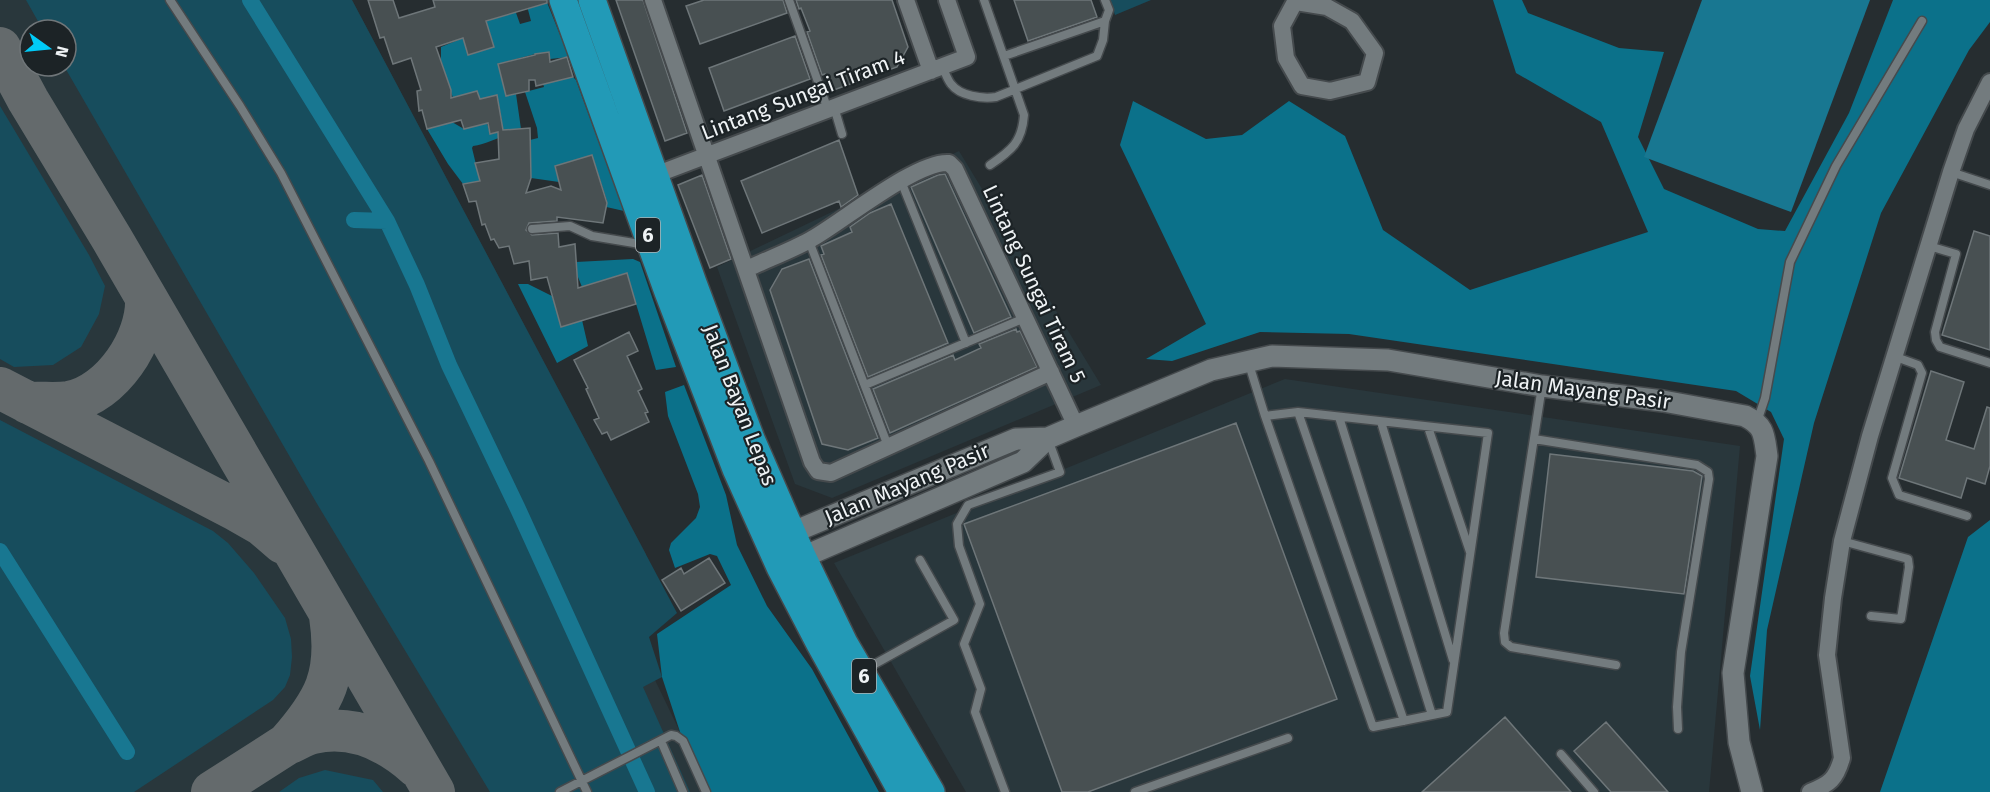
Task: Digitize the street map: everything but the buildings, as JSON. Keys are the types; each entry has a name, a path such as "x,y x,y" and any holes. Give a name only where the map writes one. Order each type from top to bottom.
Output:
{"highway":[{"name":"Jalan Bayan Lepas","path":"563,0 736,470 844,643 931,792"},
{"name":"Jalan Bayan Lepas","path":"592,0 751,439 786,549 820,644 902,792"},
{"path":"736,470 751,530 776,584 820,644"}],"street":[{"path":"653,0 812,462 818,471 831,473 1051,372"},
{"path":"906,0 936,68"},
{"name":"Lintang Sungai Tiram 4","path":"655,175 967,57 947,0"},
{"path":"1296,1 1327,7 1352,21 1375,53 1367,82 1330,91 1302,86 1287,58 1282,26 1296,1"},
{"path":"1810,792 1825,786 1837,774 1842,758 1827,655 1842,541 1870,436 1951,172 1966,129 1990,82"},
{"name":"Lintang Sungai Tiram 5","path":"900,181 939,162 949,163 955,169 1076,426"},
{"path":"747,269 809,241 900,181"},
{"name":"Jalan Mayang Pasir","path":"786,549 1023,462 1047,438 1211,370 1272,356 1388,360 1542,386 1663,401 1745,416 1757,422"},
{"path":"1752,792 1739,742 1733,673 1767,456 1764,433 1757,422"}],"lane":[{"path":"170,0 281,173 429,461 588,792"},
{"path":"789,0 842,134"},
{"path":"984,0 1024,115 1021,134 1016,146 990,165"},
{"path":"936,68 958,91 983,99 996,97 1097,56 1105,34 1105,21 1109,10 1105,0"},
{"path":"1004,56 1105,21"},
{"path":"1757,422 1766,398 1791,262 1836,166 1922,21"},
{"path":"1951,172 1990,185"},
{"path":"900,181 966,343"},
{"path":"532,229 570,226 592,236 652,246"},
{"path":"809,241 888,446"},
{"path":"1929,246 1956,254 1935,332 1936,340 1940,347 1990,363"},
{"path":"865,386 1025,318"},
{"path":"1896,357 1918,365 1922,373 1892,478 1899,495 1967,516"},
{"path":"1248,361 1265,416 1373,727 1447,712 1488,433 1298,412 1265,416"},
{"path":"1542,386 1504,633 1505,642 1511,647 1616,665"},
{"path":"1298,412 1404,721"},
{"path":"1339,417 1432,715"},
{"path":"1381,422 1454,663"},
{"path":"1428,427 1470,554"},
{"path":"1005,792 975,712 981,689 964,644 980,604 959,546 957,524 968,505 1060,472 1047,438"},
{"path":"1534,439 1696,465 1708,472 1709,479 1680,663 1678,729"},
{"path":"1842,541 1908,559 1909,567 1901,619 1871,616"},
{"path":"861,672 954,620 920,560"},
{"path":"560,792 670,735 683,741 706,792"},
{"path":"1135,792 1288,738"},
{"path":"661,741 683,792"},
{"path":"1561,754 1594,792"}],"shaded area":[{"path":"0,0 352,0 646,554 641,651 709,792 0,792"},
{"path":"26,0 352,0 677,613 649,637 662,677 643,687 690,792 490,792 316,502 71,78 78,78 78,18 36,18"},
{"path":"546,0 569,57 550,59 549,52 498,64 506,96 516,94 521,129 473,146 480,181 463,184 427,129 452,122 464,129 487,123 490,134 500,132 502,122 498,100 487,102 485,98 480,99 477,91 453,98 441,60 441,47 463,38 468,55 494,47 489,30 476,24 515,10 520,24 531,21 527,6"},
{"path":"1110,0 1151,0 1115,15"},
{"path":"1493,0 1522,0 1528,13 1619,48 1664,52 1638,137 1664,189 1758,229 1785,231 1849,113 1893,0 1990,0 1990,22 1969,50 1881,213 1814,423 1767,630 1760,730 1750,676 1784,439 1771,412 1736,391 1349,334 1260,332 1172,361 1146,359 1206,324 1120,145 1133,101 1206,139 1242,135 1289,101 1345,136 1383,230 1470,290 1648,232 1601,122 1516,73"},
{"path":"1702,0 1870,0 1791,212 1644,157"},
{"path":"573,77 624,211 602,206 607,201 592,155 555,166 559,182 531,178 530,140 538,138 525,92 544,87 543,84"},
{"path":"0,106 105,286 99,314 81,347 53,365 14,367 0,359"},
{"path":"959,151 1101,385 832,498 795,484 717,267"},
{"path":"633,259 640,262 676,367 656,370 627,274 582,287 576,272 576,262"},
{"path":"518,284 528,284 552,296 561,326 582,320 588,346 557,363"},
{"path":"1285,379 1740,446 1709,792 966,792 834,563"},
{"path":"684,385 726,495 737,545 767,606 812,669 879,792 708,792 683,741 662,677 657,634 731,585 717,556 710,554 675,568 669,550 671,543 696,518 700,507 698,494 668,416 665,392"},
{"path":"0,420 213,531 228,543 254,573 285,618 291,639 292,657 290,675 285,687 273,700 134,792 0,792"},
{"path":"1990,520 1990,792 1880,792 1968,537"},
{"path":"325,770 373,780 383,792 279,792 299,778"}],"waterway":[{"path":"250,0 387,221 417,285 449,365 518,509 647,792"},
{"path":"354,220 387,221"},
{"path":"0,551 127,752"}],"taxiway":[{"path":"0,48 28,100 112,239 434,792"},
{"path":"28,403 69,402 85,397 113,376 134,347 145,314 146,298"},
{"path":"0,388 234,509 262,525 283,543"},
{"path":"330,616 332,655 326,686 311,714 287,744 313,733 328,731 356,733 382,742 417,767"},
{"path":"212,792 287,744"}]}
